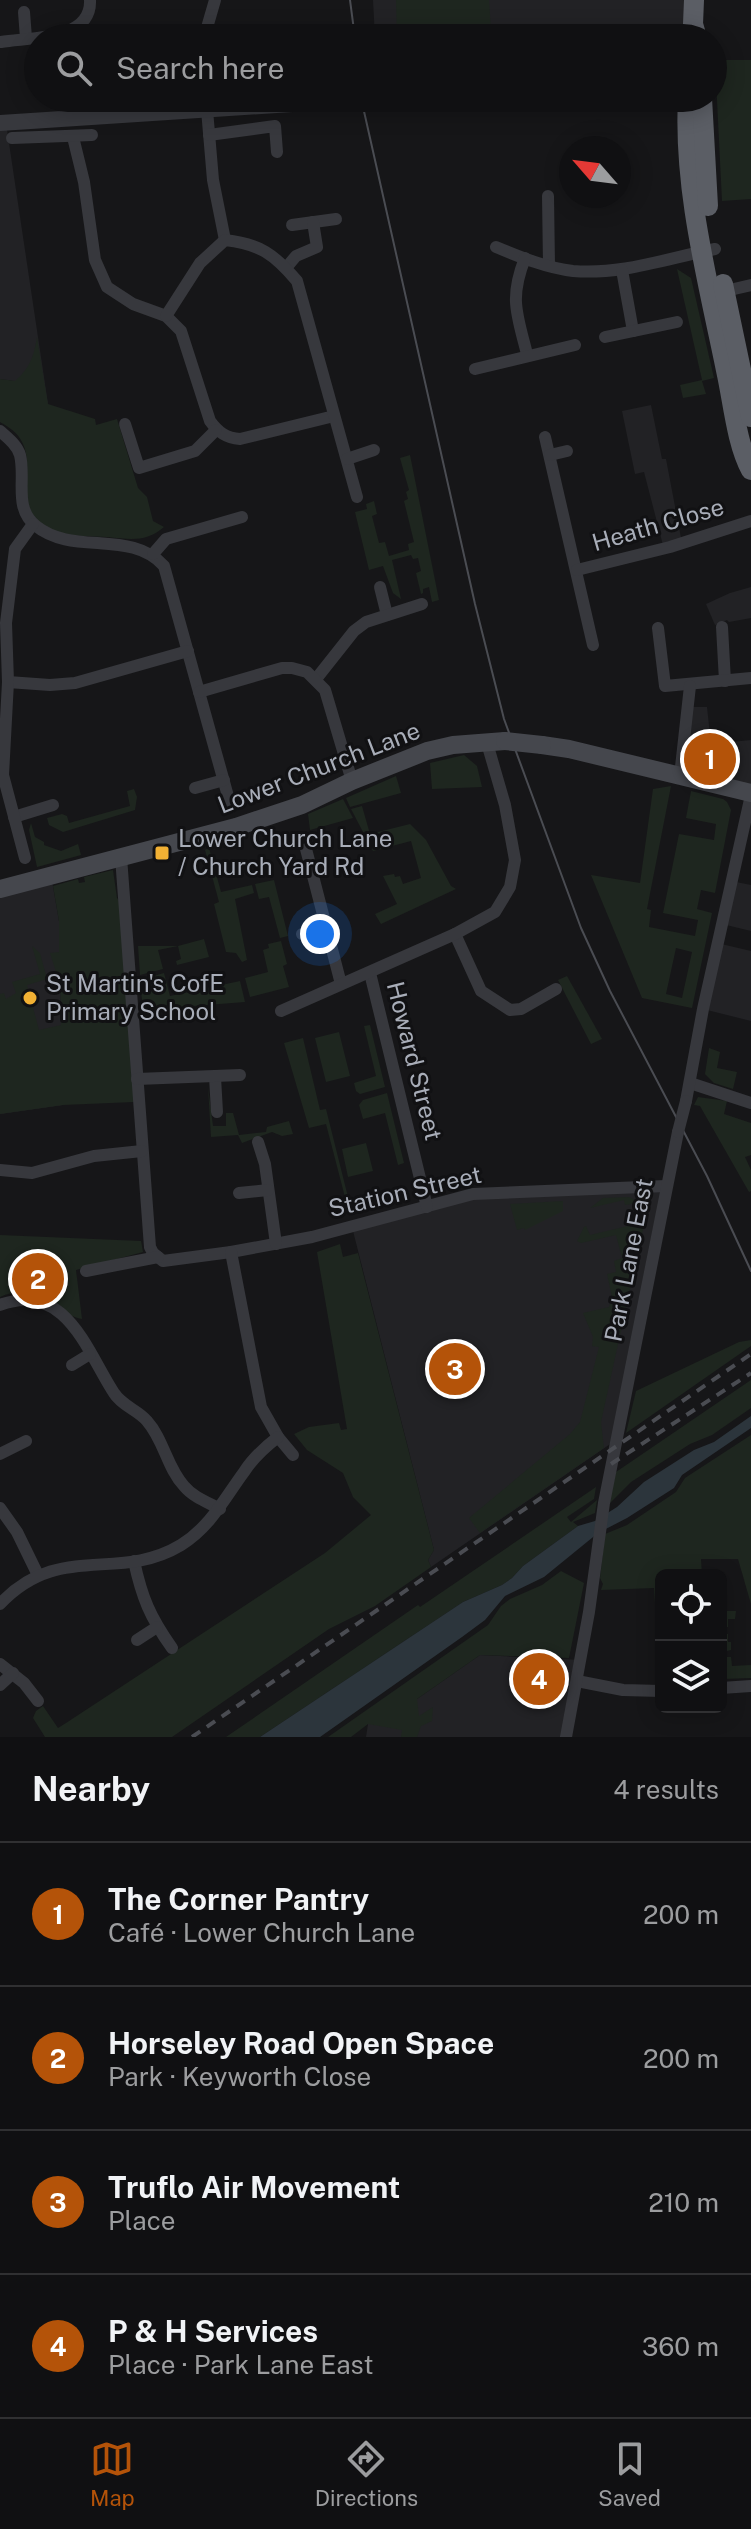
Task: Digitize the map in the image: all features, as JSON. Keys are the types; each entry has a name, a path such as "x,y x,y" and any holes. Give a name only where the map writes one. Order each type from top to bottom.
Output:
{"highway":[{"path":"694,0 694,24"},
{"path":"689,112 691,174 746,415 744,448 751,470"},
{"path":"703,112 706,194 710,214 709,250"},
{"path":"717,292 718,331 746,415"}],"main road":[{"name":"Lower Church Lane","path":"0,889 236,827 302,805 427,751 453,745 496,742 542,745 751,794"}],"street":[{"path":"80,24 89,16 90,0"},
{"path":"208,24 215,0"},
{"path":"24,12 25,24"},
{"path":"1,42 24,38"},
{"path":"0,123 114,112"},
{"path":"208,112 213,180 225,240"},
{"path":"209,135 275,126 277,152"},
{"path":"12,138 92,135"},
{"path":"73,137 84,182 95,260 107,287 133,304 166,316 181,331 210,421 216,430 229,438 240,439 334,416"},
{"path":"548,196 549,265"},
{"path":"292,225 336,219"},
{"path":"286,268 296,256 317,247 313,222"},
{"path":"166,316 200,263 225,240 249,243 266,251 286,268 297,281 357,497"},
{"path":"496,247 571,270 622,270 709,250"},
{"path":"525,258 515,288 515,305 527,354"},
{"path":"622,270 633,331"},
{"path":"717,292 751,285"},
{"path":"605,337 677,322"},
{"path":"475,369 527,354 575,345"},
{"path":"125,424 139,468 195,451 216,430"},
{"path":"0,431 19,452 25,514 33,524 59,539 138,548 153,554 164,566 231,807"},
{"name":"Heath Close","path":"545,437 593,645"},
{"path":"347,459 374,450"},
{"path":"550,455 567,451"},
{"path":"153,554 166,539 242,517"},
{"name":"Heath Close","path":"577,570 670,547 751,521"},
{"path":"25,858 2,775 8,682 4,587 15,549 33,524"},
{"path":"380,587 387,615"},
{"path":"316,679 354,631 366,622 422,604"},
{"path":"722,627 725,681"},
{"path":"658,628 665,686 751,678"},
{"path":"8,682 75,683 188,651"},
{"path":"199,692 282,668 307,672 325,690 352,781"},
{"path":"680,776 690,686"},
{"path":"281,1011 455,934 495,912 510,887 515,868 496,742"},
{"path":"195,788 224,780"},
{"name":"Park Lane East","path":"566,1737 589,1612 604,1503 666,1186 751,794"},
{"path":"14,817 53,805"},
{"path":"306,849 341,984"},
{"path":"121,857 142,1151 154,1252"},
{"path":"302,934 325,925"},
{"path":"455,934 481,991 510,1010 516,1023"},
{"name":"Howard Street","path":"370,973 427,1207"},
{"path":"510,1010 521,1009 556,989"},
{"path":"137,1079 240,1075"},
{"path":"215,1077 217,1112"},
{"path":"690,1083 751,1103"},
{"path":"258,1142 276,1244"},
{"path":"0,1170 32,1173 94,1156 142,1151"},
{"name":"Station Street","path":"86,1271 154,1252 170,1262 276,1244 473,1194 666,1186"},
{"path":"239,1193 268,1190"},
{"path":"231,1252 261,1407 278,1437 293,1455"},
{"path":"0,1305 21,1299 53,1308 76,1325 114,1395 149,1423 181,1483 191,1494 220,1509"},
{"path":"72,1365 90,1354"},
{"path":"0,1604 38,1575 77,1564 134,1561 160,1556 181,1545 206,1526 244,1472 278,1437"},
{"path":"0,1453 26,1441"},
{"path":"0,1508 17,1532 38,1575"},
{"path":"134,1561 141,1595 172,1648"},
{"path":"137,1640 157,1627"},
{"path":"0,1664 13,1673 38,1701"},
{"path":"0,1685 13,1673"},
{"path":"577,1681 623,1690 655,1691"},
{"path":"727,1688 751,1686"}],"shaded area":[{"path":"373,0 694,0 694,24 374,24"},
{"path":"396,0 489,0 491,24 397,24"},
{"path":"727,60 751,60 751,199 722,201 718,112 727,112"},
{"path":"0,123 6,123 48,404 27,383 0,379"},
{"path":"677,269 691,278 714,378 702,381 706,394 683,398 680,385 702,380"},
{"path":"37,337 48,404 95,419 96,425 117,419 138,488 147,497 153,521 164,527 157,532 137,539 70,535 42,525 33,515 28,504 26,454 22,442 13,430 0,422 0,379 15,381 20,376 30,361"},
{"path":"651,405 662,459 666,459 682,543 664,549 644,472 635,474 622,411"},
{"path":"410,455 439,600 432,602 429,587 423,589 421,594 416,573 421,571 418,558 413,559 411,555 392,560 401,599 393,593 383,566 369,570 355,512 367,509 366,504 374,501 377,514 372,516 379,543 385,542 389,556 409,550 408,544 414,542 404,501 408,499 406,492 409,490 400,458"},
{"path":"751,587 751,618 727,620 715,625 706,604"},
{"path":"688,707 707,707 711,744 751,740 751,793 680,776"},
{"path":"464,755 477,766 482,787 432,789 430,763"},
{"path":"396,776 401,793 350,807 346,798"},
{"path":"671,786 647,909 651,910 649,927 695,936 698,920 663,913 679,834 714,840 716,824 686,818 691,791 723,799 731,810 715,893 701,890 697,909 712,913 692,1008 642,998 591,875 640,883 653,789","holes":["676,948 692,952 682,998 666,994"]},
{"path":"134,789 137,797 135,810 63,832 49,825 47,818 62,814 67,816 69,823 130,806 127,791"},
{"path":"343,799 353,818 310,830 308,814"},
{"path":"362,806 370,834 410,824 426,840 451,886 456,889 381,924 375,914 397,904 383,876 400,876 403,884 421,878 411,841 373,851 351,809"},
{"path":"31,823 35,837 44,845 61,851 78,844 81,855 37,867 29,830"},
{"path":"209,848 221,892 252,885 254,893 235,899 247,960 242,962 236,953 226,952 214,904 219,902 205,850"},
{"path":"113,870 117,898 121,903 134,1102 63,1105 0,1114 0,994 4,993 6,999 16,993 12,982 40,974 32,946 40,953 47,979 27,985 39,1030 61,1025 60,972 56,972 50,953 59,952 59,921 53,886 78,879 79,883 85,882 84,877"},
{"name":"St Martin's CofE Primary School","path":"51,875 59,921 63,1105 0,1114 0,889"},
{"path":"274,880 288,936 280,938 269,897 259,899 255,884"},
{"path":"731,881 751,885 751,931 722,924"},
{"path":"204,939 209,957 177,965 176,961 181,959 178,946"},
{"path":"281,941 289,987 250,997 245,978 268,972 263,950 269,948 268,944"},
{"path":"717,943 751,951 751,1021 703,1009"},
{"path":"138,946 178,946 158,950 163,969 140,975"},
{"path":"164,973 170,996 240,981 245,1002 143,1010 140,980"},
{"path":"567,976 602,1039 591,1044 558,980"},
{"path":"370,1025 385,1087 360,1094 354,1083 376,1076 364,1026"},
{"path":"339,1032 350,1076 326,1082 315,1038"},
{"path":"303,1038 320,1110 326,1109 349,1201 346,1201 326,1124 309,1128 284,1043"},
{"path":"709,1048 720,1052 717,1068 737,1072 733,1089 714,1083 705,1074"},
{"path":"208,1087 213,1126 226,1126 226,1113 233,1113 239,1135 266,1132 267,1127 289,1121 293,1134 282,1136 272,1132 242,1143 238,1135 211,1137"},
{"path":"387,1093 404,1163 398,1165 385,1113 363,1119 359,1105 363,1100"},
{"path":"698,1097 727,1101 724,1114 751,1123 751,1155 745,1157 751,1170 751,1191 700,1106 694,1105"},
{"path":"366,1143 373,1171 348,1177 342,1149"},
{"path":"666,1186 616,1440 431,1567 428,1560 434,1550 352,1227 473,1194"},
{"path":"629,1197 641,1203 646,1216 601,1422 604,1448 480,1533 469,1518 570,1434 580,1422 599,1347 592,1346 593,1337 583,1313 609,1307 612,1297 607,1274 616,1272 614,1261 622,1258 616,1235 581,1243 577,1241 586,1226 590,1235 628,1226 627,1216 639,1214 637,1203 625,1205 624,1200 590,1208 603,1198"},
{"path":"563,1201 563,1211 525,1230 517,1230 510,1204"},
{"path":"0,1235 141,1241 143,1252 76,1270 82,1319 24,1292 0,1297"},
{"path":"340,1244 343,1257 358,1253 434,1550 428,1560 431,1567 375,1606 329,1629 172,1737 45,1737 33,1718 43,1706 58,1728 325,1553 371,1515 353,1497 343,1473 307,1450 294,1434 309,1427 339,1423 341,1430 347,1429 317,1252"},
{"path":"751,1340 751,1346 626,1433 636,1391 739,1342"},
{"path":"751,1380 751,1408 712,1435 690,1444 631,1482 609,1504 616,1472"},
{"path":"751,1416 751,1428 682,1475 674,1488 598,1533 544,1577 505,1596 485,1620 320,1737 260,1737 463,1602 502,1585 578,1526 595,1521 617,1507 644,1482 694,1450 714,1442"},
{"path":"751,1435 751,1604 738,1559 701,1559 702,1569 655,1569 655,1604 654,1588 601,1590 605,1534 627,1525 676,1492 685,1478"},
{"path":"596,1487 594,1499 567,1517 571,1522 597,1500 595,1513 573,1522 578,1526 502,1585 463,1602 260,1737 226,1737 418,1605 420,1607"},
{"path":"561,1571 584,1583 569,1658 480,1655 417,1699 419,1716 433,1707 432,1721 421,1726 417,1737 401,1737 402,1730 368,1724 351,1737 328,1737 488,1625 510,1599 542,1585"},
{"path":"727,1611 736,1611 735,1619 728,1619 728,1627"},
{"path":"727,1634 728,1642 731,1642 731,1650 727,1651"},
{"path":"480,1655 581,1660 566,1737 366,1737 368,1724 417,1699"},
{"path":"727,1657 731,1657 732,1666 751,1665 751,1678 727,1679"}],"tram line":[{"path":"350,0 353,24"},
{"path":"364,112 475,604 504,719 581,928 610,991 707,1176 751,1271"}],"railway":[{"path":"192,1737 751,1354"},
{"path":"611,1464 751,1373"}],"place":[{"name":"The Corner Pantry","path":"710,759"},
{"name":"Lower Church Lane / Church Yard Rd","path":"162,853"},
{"name":"St Martin's CofE Primary School","path":"30,998"},
{"name":"Horseley Road Open Space","path":"38,1279"},
{"name":"Truflo Air Movement","path":"455,1369"},
{"name":"P & H Services","path":"539,1679"}]}
